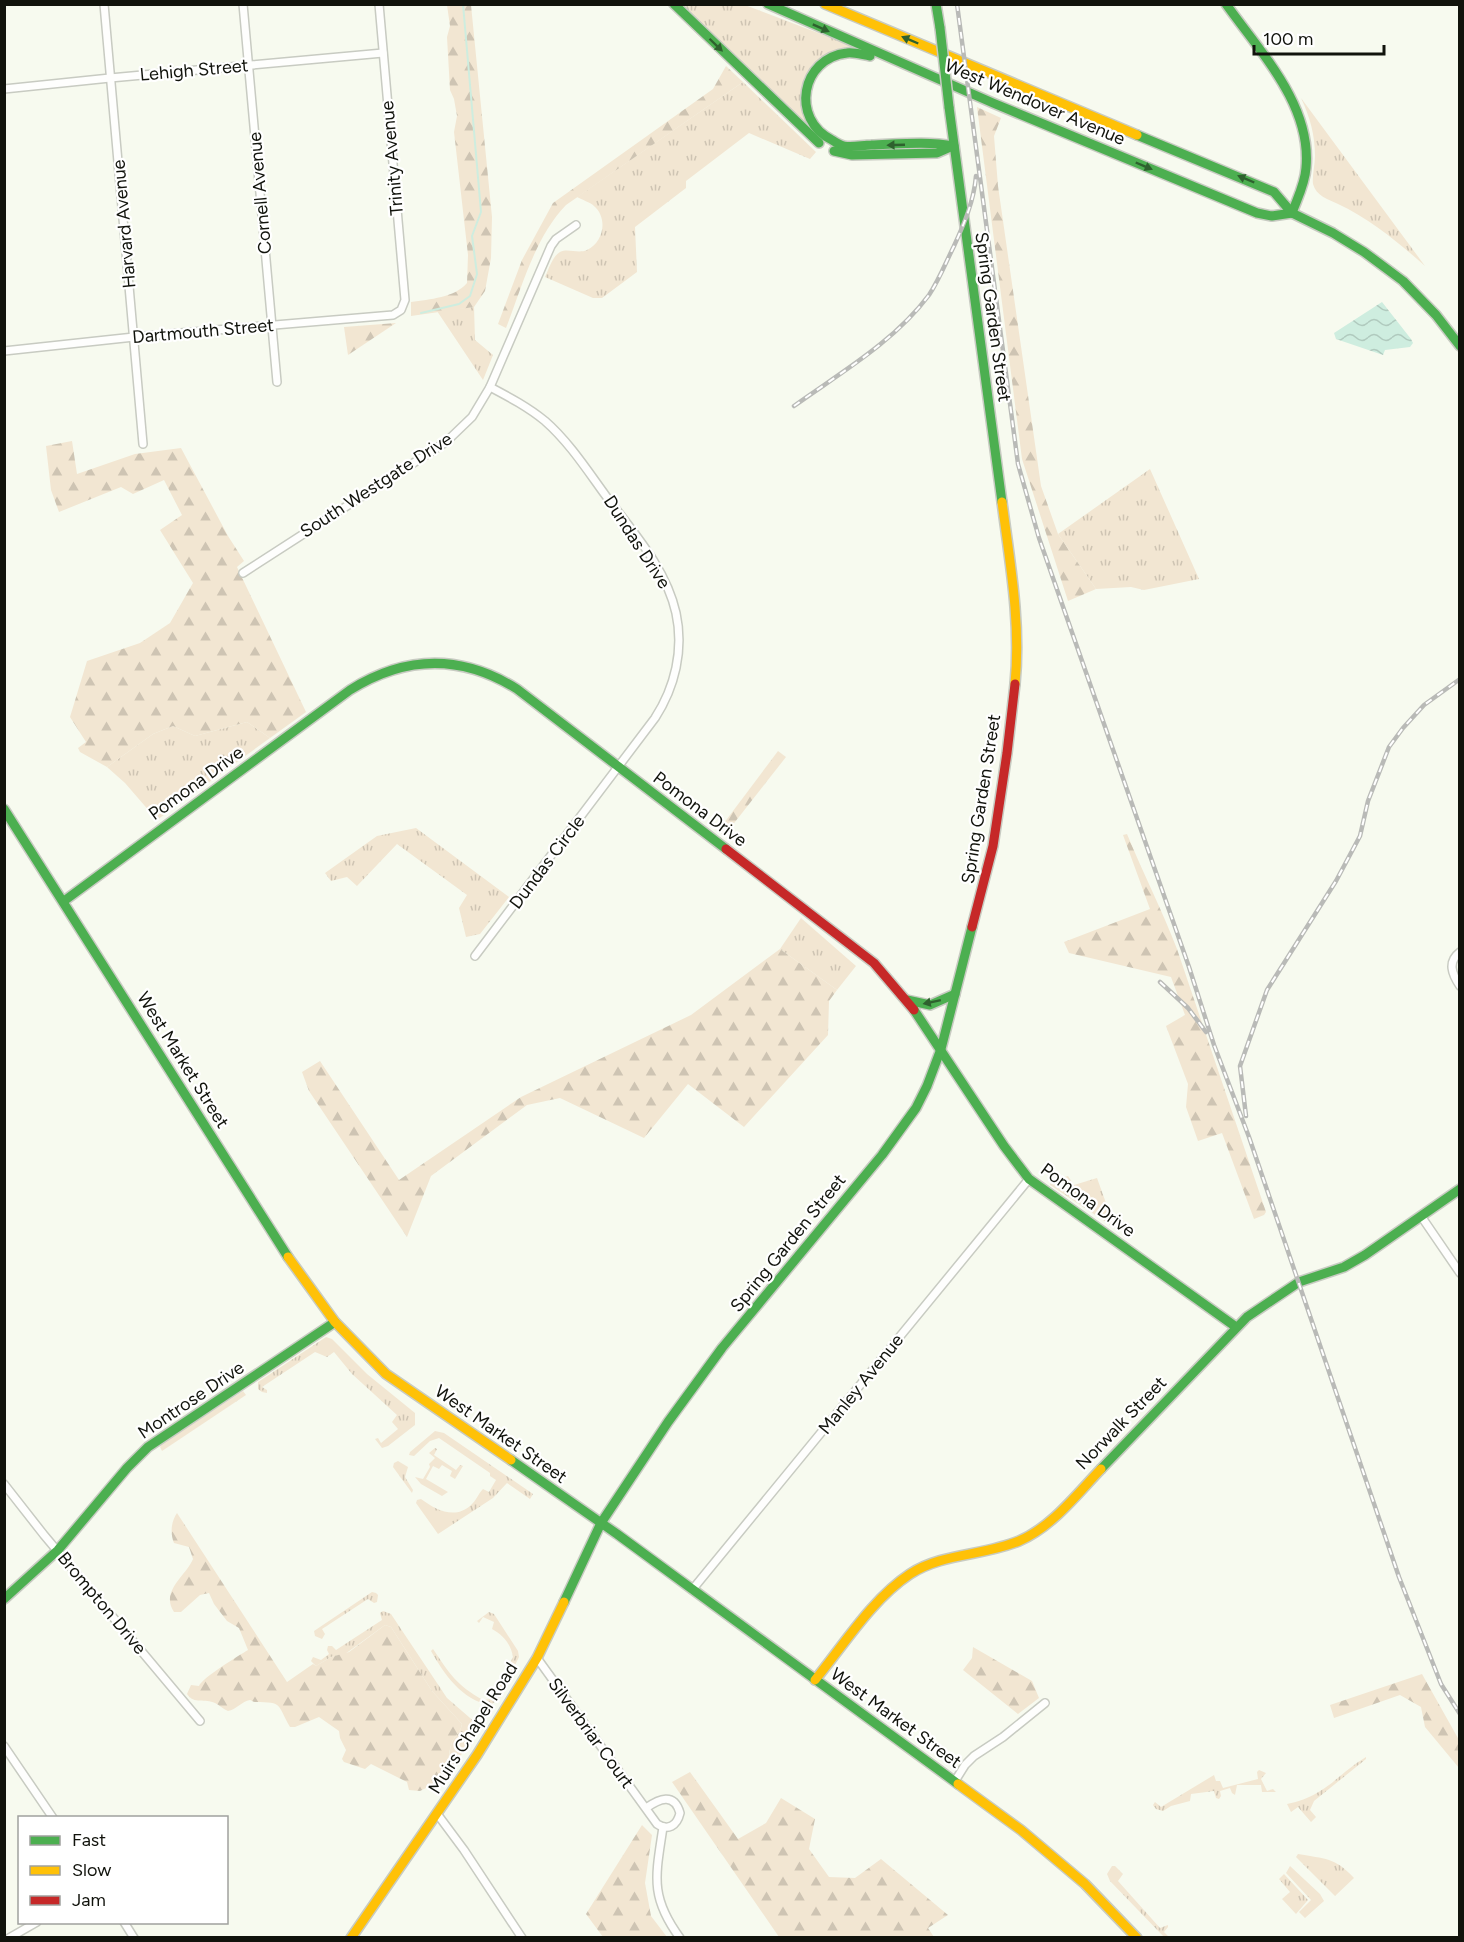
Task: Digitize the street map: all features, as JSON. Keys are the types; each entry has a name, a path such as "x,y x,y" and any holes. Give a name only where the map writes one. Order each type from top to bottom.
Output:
{"main road":[{"path":"674,4 813,138 831,151 852,155 937,153 954,146"},
{"name":"West Wendover Avenue","path":"768,4 993,103 1257,213 1272,216 1292,213"},
{"name":"West Wendover Avenue","path":"825,4 1274,192 1292,213 1333,233 1395,275 1428,306 1460,346"},
{"name":"Spring Garden Street","path":"601,1523 668,1422 710,1364 882,1155 916,1108 941,1049 993,846 1007,753 1018,653 1014,591 936,4"},
{"path":"1226,4 1286,90 1298,115 1305,142 1305,171 1292,213"},
{"path":"954,146 936,143 854,146 834,143 817,132 808,118 804,102 807,85 814,72 824,61 839,54 852,52 864,54 993,103"},
{"name":"Pomona Drive","path":"64,902 357,687 378,675 427,662 454,663 492,673 517,689 863,954 886,975 907,1000 1004,1146 1029,1179 1236,1327"},
{"name":"West Market Street","path":"4,809 296,1270 335,1322 386,1374 601,1523 955,1781 1052,1855 1092,1890 1137,1938"},
{"path":"907,1000 930,1005 955,994"},
{"name":"Norwalk Street","path":"815,1680 883,1598 913,1571 940,1560 1011,1544 1032,1534 1065,1506 1236,1327 1255,1311 1299,1282 1354,1262 1460,1189"},
{"name":"Montrose Drive","path":"4,1599 58,1550 127,1468 148,1447 335,1322"},
{"name":"Muirs Chapel Road","path":"351,1938 438,1815 537,1658 601,1523"}],"street":[{"name":"Harvard Avenue","path":"104,4 143,444"},
{"name":"Cornell Avenue","path":"243,4 277,382"},
{"name":"Trinity Avenue","path":"379,4 405,300 401,310"},
{"name":"Lehigh Street","path":"4,89 384,53"},
{"name":"South Westgate Drive","path":"243,573 446,442 472,417 490,387 551,246 556,239 576,225"},
{"name":"Dartmouth Street","path":"4,351 134,337 393,315 401,310"},
{"name":"Dundas Drive","path":"490,387 535,413 565,441 648,553 669,589 679,628 675,677 661,709 618,767"},
{"name":"Dundas Circle","path":"475,956 618,767"},
{"path":"1460,952 1453,959 1452,966 1453,976 1460,986"},
{"name":"Manley Avenue","path":"692,1590 1029,1179"},
{"path":"1421,1216 1460,1272"},
{"name":"Brompton Drive","path":"4,1484 200,1721"},
{"name":"Silverbriar Court","path":"537,1658 657,1824 663,1827"},
{"path":"955,1781 974,1756 1003,1737 1045,1703"},
{"path":"4,1746 52,1816"},
{"path":"646,1808 659,1799 670,1800 680,1813 679,1819 672,1826 663,1827 656,1877 663,1911 680,1938"},
{"path":"438,1815 522,1938"},
{"path":"9,1938 34,1924"},
{"path":"125,1924 134,1938"}],"green space":[{"path":"447,5 471,5 492,217 491,258 485,291 474,307 411,316 411,302 449,295 467,283 468,255 454,132 457,116 450,90 447,37 450,26"},
{"path":"679,5 745,5 855,47 829,52 813,64 806,74 802,85 810,128"},
{"path":"726,66 743,82 566,205 555,218 538,247 506,328 498,324 522,260 553,203 713,89"},
{"path":"743,82 816,152 810,159 749,133 686,181 686,188 635,227 637,272 602,298 593,298 545,277 557,254 587,250 600,236 602,223 598,211 577,197"},
{"path":"1301,98 1425,266 1372,224 1323,197 1317,191 1313,184 1315,148 1313,133"},
{"path":"977,107 1001,118 994,136 998,186 1041,486 1058,534 1096,589 1068,601 1022,459"},
{"path":"474,307 475,340 493,355 483,380 437,311"},
{"path":"396,323 348,355 344,327"},
{"path":"72,441 77,474 135,454 181,448 228,536 244,561 237,567 306,712 270,738 247,722 195,736 173,726 153,734 107,767 80,752 78,748 86,742 70,717 87,661 140,643 170,623 193,583 160,530 182,515 164,480 133,494 121,487 59,512 51,490 46,446"},
{"path":"1150,469 1199,579 1144,590 1131,587 1096,589 1058,534"},
{"path":"247,722 270,738 157,820 125,783 107,767 153,734 173,726 195,736"},
{"path":"778,751 786,757 724,836 718,831"},
{"path":"416,828 509,897 480,934 466,937 459,908 467,895 397,844 357,886 347,877 331,881 325,873 377,836"},
{"path":"1127,834 1177,949 1266,1212 1254,1219 1222,1133 1198,1141 1186,1107 1188,1084 1166,1026 1185,1015 1171,977 1069,953 1064,942 1150,909 1123,835"},
{"path":"801,918 856,966 837,990 780,949"},
{"path":"780,949 837,990 829,1001 828,1035 744,1127 688,1084 644,1138 560,1098 527,1105 431,1176 407,1237 309,1091 302,1072 320,1061 399,1180 521,1097 691,1015"},
{"path":"1068,1176 1074,1185 1097,1178 1115,1228 1050,1185 1051,1181"},
{"path":"326,1337 332,1339 367,1374 415,1413 415,1425 388,1446 382,1448 375,1439 378,1438 381,1443 398,1429 392,1422 397,1415 352,1374 334,1352 327,1357 315,1352 262,1387 267,1390 267,1393 258,1389 258,1382"},
{"path":"243,1391 246,1395 162,1451 160,1447 162,1444"},
{"path":"435,1431 444,1433 533,1494 530,1499 507,1483 493,1498 438,1534 416,1503 417,1500 421,1499 446,1512 459,1512 473,1503 483,1489 489,1492 496,1480 490,1476 490,1473 439,1438 430,1441 414,1456 409,1455"},
{"path":"437,1449 434,1455 456,1470 460,1465 463,1466 455,1479 450,1476 452,1471 442,1465 439,1469 433,1466 426,1479 448,1492 442,1496 421,1484 415,1477 423,1479 430,1467 429,1464 435,1458 429,1453"},
{"path":"398,1461 408,1467 405,1477 413,1490 412,1493 393,1467"},
{"path":"177,1513 287,1682 313,1664 316,1666 331,1657 349,1652 385,1625 391,1627 432,1691 462,1724 450,1748 449,1768 452,1769 439,1787 420,1791 409,1790 407,1782 371,1764 365,1769 344,1762 342,1759 346,1750 339,1731 319,1717 290,1727 281,1709 275,1704 250,1700 228,1711 217,1704 193,1699 187,1694 191,1685 199,1686 213,1673 248,1650 239,1628 227,1621 209,1593 200,1595 181,1612 174,1612 170,1597 172,1590 193,1559 189,1547 174,1543 172,1528"},
{"path":"372,1592 378,1595 377,1602 374,1603 368,1599 322,1629 325,1634 322,1639 315,1636 314,1631"},
{"path":"383,1611 391,1614 447,1698 477,1724 476,1732 452,1769 449,1768 450,1748 462,1724 432,1691 391,1627 385,1625 345,1654 331,1657 316,1666 311,1661 313,1657 321,1660 329,1654 328,1646 336,1650 382,1620 380,1613"},
{"path":"489,1612 494,1614 518,1651 519,1657 498,1700 490,1705 462,1692 448,1677 431,1651 433,1649 449,1672 466,1689 483,1700 492,1699 513,1657 506,1640 492,1629 494,1622 483,1617 479,1623 477,1621"},
{"path":"973,1647 1032,1681 1039,1698 1018,1714 963,1670 972,1658"},
{"path":"1422,1674 1459,1740 1459,1768 1425,1727 1421,1707 1400,1695 1334,1718 1330,1705"},
{"path":"1366,1757 1314,1801 1310,1810 1316,1817 1311,1822 1298,1807 1291,1812 1287,1804 1321,1791"},
{"path":"1259,1770 1266,1773 1261,1779 1267,1791 1273,1789 1276,1792 1262,1792 1261,1785 1237,1785 1235,1795 1230,1788 1220,1791 1219,1799 1216,1798 1214,1791 1191,1794 1190,1801 1171,1806 1163,1811 1156,1809 1153,1805 1155,1802 1161,1807 1214,1775 1223,1788 1258,1779"},
{"path":"690,1772 738,1839 766,1823 781,1798 815,1819 809,1849 829,1877 855,1878 881,1859 948,1915 928,1928 934,1937 779,1937 672,1782"},
{"path":"642,1825 652,1835 645,1883 651,1916 667,1937 603,1937 586,1914"},
{"path":"1298,1854 1335,1862 1354,1878 1335,1896 1296,1857"},
{"path":"1112,1866 1123,1874 1118,1881 1160,1928 1168,1925 1164,1932 1169,1937 1164,1937 1110,1881 1107,1874"},
{"path":"1290,1866 1320,1894 1324,1901 1305,1918 1299,1912 1311,1900 1286,1873"},
{"path":"1284,1874 1308,1900 1296,1914 1282,1899 1290,1892 1279,1879"}],"water":[{"path":"1382,302 1411,339 1413,343 1410,347 1385,350 1383,355 1336,339 1334,333"}],"waterway":[{"path":"421,313 459,304 470,296 477,274 472,236 481,212 463,4"}],"railway":[{"path":"957,4 1018,464 1039,538 1189,967 1214,1045 1249,1137 1399,1577 1441,1684 1460,1714"},
{"path":"794,406 883,342 900,328 929,295 965,221 976,176"},
{"path":"1246,1116 1240,1066 1267,990 1336,881 1360,836 1368,801 1389,747 1424,705 1460,679"},
{"path":"1160,982 1188,1008 1206,1032"}],"traffic: fast":[{"path":"674,4 819,143"},
{"path":"768,4 993,103 1257,213 1272,216 1292,213"},
{"path":"936,4 940,28"},
{"path":"1226,4 1281,80 1301,123 1306,145 1306,168 1292,213"},
{"path":"940,28 949,107"},
{"path":"870,56 847,53 831,57 819,66 811,77 806,90 806,105 810,118 819,130 836,143 847,147 913,143 954,146"},
{"path":"949,107 1002,502"},
{"path":"1137,135 1274,192 1292,213 1333,233 1364,252 1403,281 1436,315 1460,346"},
{"path":"834,151 852,155 937,153 953,146"},
{"path":"64,901 350,690 371,678 392,670 434,663 475,669 517,689 726,849"},
{"path":"4,809 288,1257"},
{"path":"564,1602 601,1523 668,1422 722,1348 882,1155 916,1108 941,1049 972,927"},
{"path":"907,1000 930,1005 955,994"},
{"path":"914,1010 1004,1146 1029,1179 1236,1327"},
{"path":"1101,1469 1247,1317 1299,1282 1344,1267 1365,1255 1460,1189"},
{"path":"4,1599 58,1550 127,1468 148,1447 335,1322"},
{"path":"511,1460 617,1534 958,1784"}],"traffic: slow":[{"path":"825,4 1137,135"},
{"path":"1002,502 1016,616 1015,684"},
{"path":"288,1257 335,1322 386,1374 511,1460"},
{"path":"815,1680 859,1624 896,1584 922,1567 935,1562 991,1550 1031,1535 1053,1519 1101,1469"},
{"path":"351,1938 477,1755 537,1658 564,1602"},
{"path":"958,1784 1021,1830 1085,1884 1137,1938"}],"traffic: jam":[{"path":"972,927 993,846 1015,684"},
{"path":"726,849 874,963 914,1010"}]}
